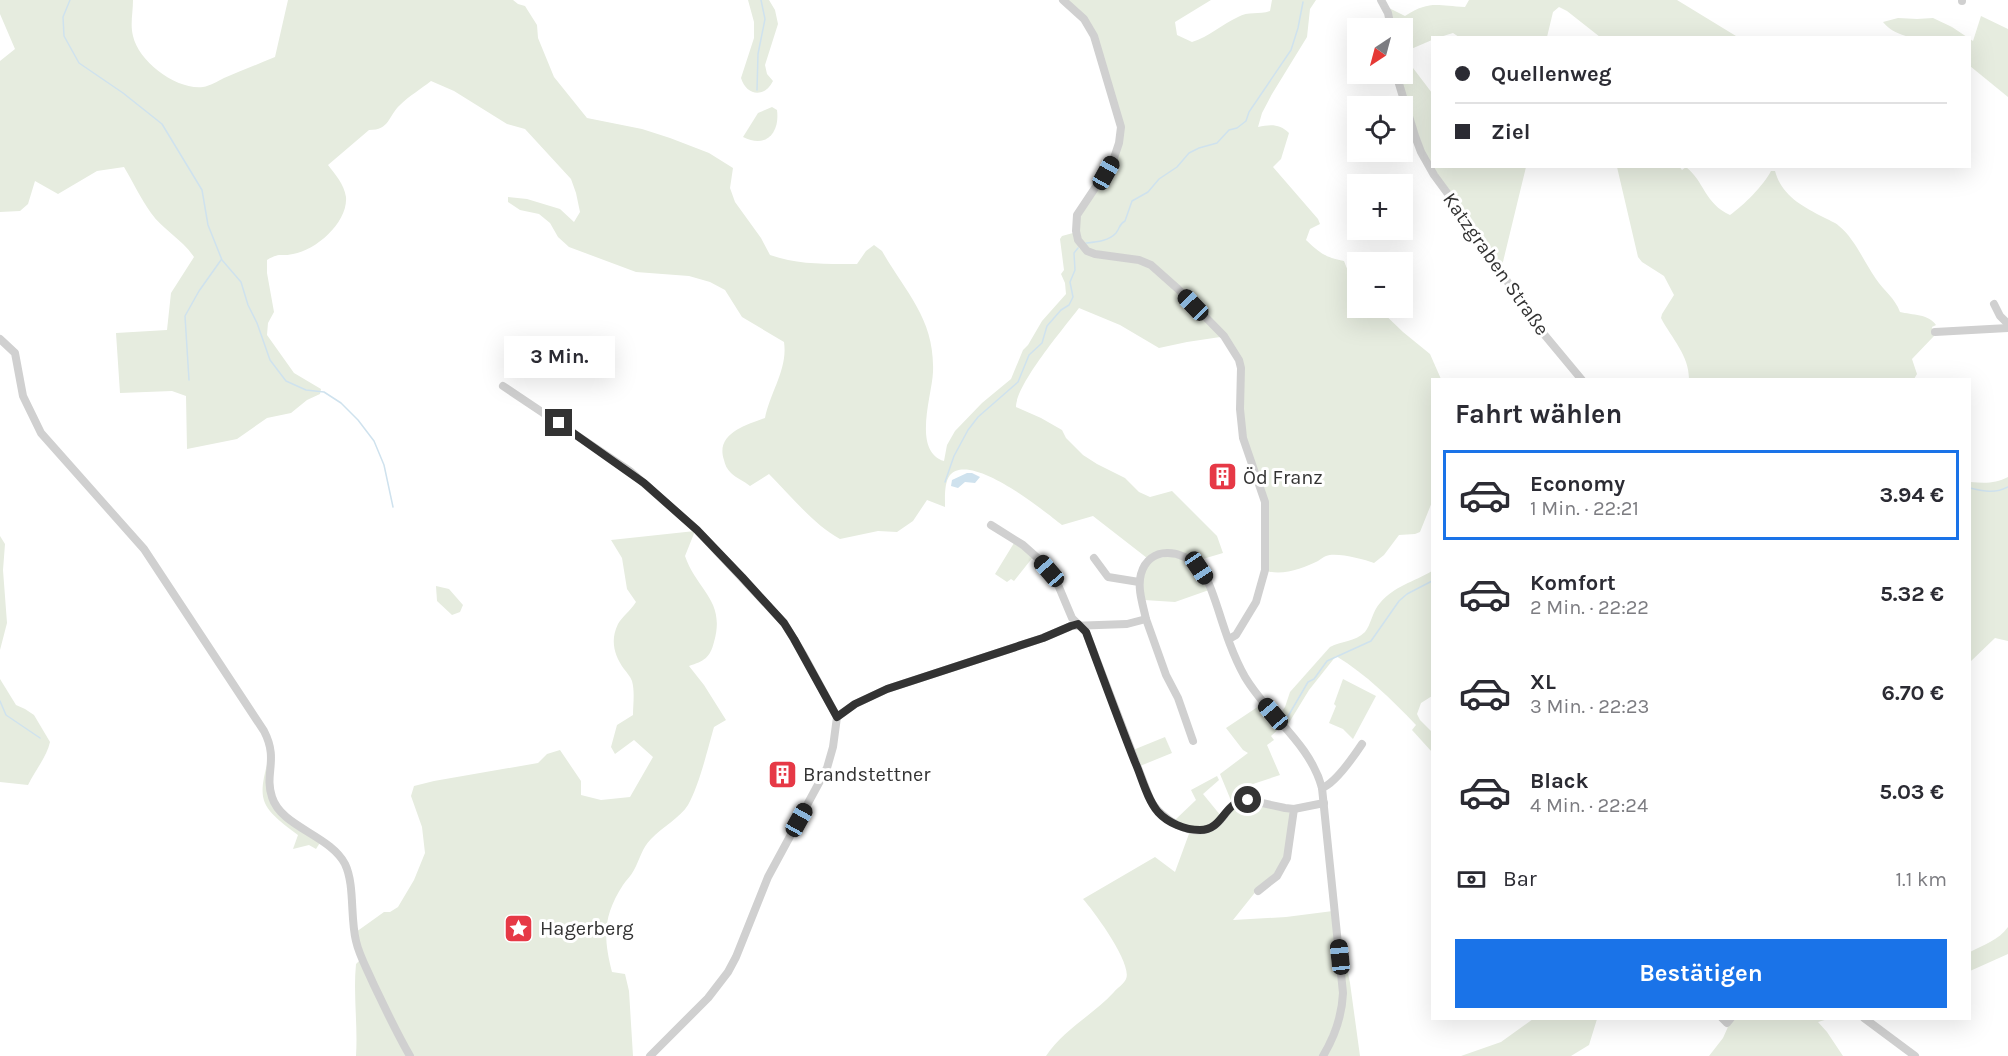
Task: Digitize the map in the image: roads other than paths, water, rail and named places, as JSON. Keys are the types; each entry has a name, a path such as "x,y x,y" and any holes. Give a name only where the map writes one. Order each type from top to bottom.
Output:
{"street":[{"path":"1063,0 1084,19 1094,36 1121,127 1113,161 1077,215 1078,240 1087,251 1095,254 1131,259 1151,265 1224,336 1239,360 1243,438 1265,502 1265,570 1256,602 1240,629 1228,639"},
{"path":"1381,0 1389,18"},
{"name":"Katzgraben Straße","path":"1399,84 1421,152 1434,175 1470,224 1533,321 1580,378"},
{"path":"1994,304 2000,316 2008,324"},
{"path":"1935,332 2008,328"},
{"path":"0,339 15,353 23,396 41,433 144,549 264,731 272,752 270,788 275,804 286,816 334,849 344,862 349,878 356,943 393,1027 410,1056"},
{"path":"503,386 630,471 697,530 784,623 837,717 833,747 827,768 768,877 736,957 724,978 708,998 650,1056"},
{"path":"991,525 1023,545 1056,580 1072,618 1086,632 1150,799 1163,817 1187,828 1203,830 1215,825 1229,808 1240,800 1257,801 1294,809 1324,803"},
{"path":"1193,741 1146,619 1140,582 1142,571 1147,562 1162,553 1172,552 1190,560 1207,579 1228,639 1245,677 1262,701 1310,757 1322,788 1343,1005 1334,1036 1323,1056"},
{"path":"1094,558 1108,578 1140,582"},
{"path":"837,717 855,704 887,689 1043,638 1071,626 1126,624 1146,619"},
{"path":"1322,788 1328,786 1362,744"},
{"path":"1258,891 1276,876 1287,858 1294,809"},
{"path":"1867,1020 1915,1056"}],"water":[{"path":"967,473 980,477 975,483 965,482 958,488 951,486 952,480"}],"waterway":[{"path":"70,0 63,17 64,36 79,63 123,93 162,124 202,190 208,225 222,260 241,282 270,360 286,381 306,390 324,392 341,403 358,420 374,441 384,465 393,507"},
{"path":"757,90 758,54 765,19 761,0"},
{"path":"1086,243 1102,241 1113,236 1125,221 1132,201 1148,192 1159,179 1177,167 1189,153 1217,143 1229,130 1237,128 1246,121 1249,112 1291,50 1303,2"},
{"path":"945,482 954,456 968,430 978,417 1018,382 1029,355 1042,343 1047,326 1061,310 1069,305 1073,297 1070,282 1075,270 1074,253 1078,248"},
{"path":"189,380 185,316 221,260"},
{"path":"1971,488 1994,491 2008,487"},
{"path":"1287,718 1308,682 1314,679 1327,661 1371,641 1399,601 1407,594 1431,582"},
{"path":"0,701 6,715 40,738"}],"place":[{"name":"Öd Franz","path":"1222,477"},
{"name":"Brandstettner","path":"782,774"},
{"name":"Hagerberg","path":"519,928"}]}
